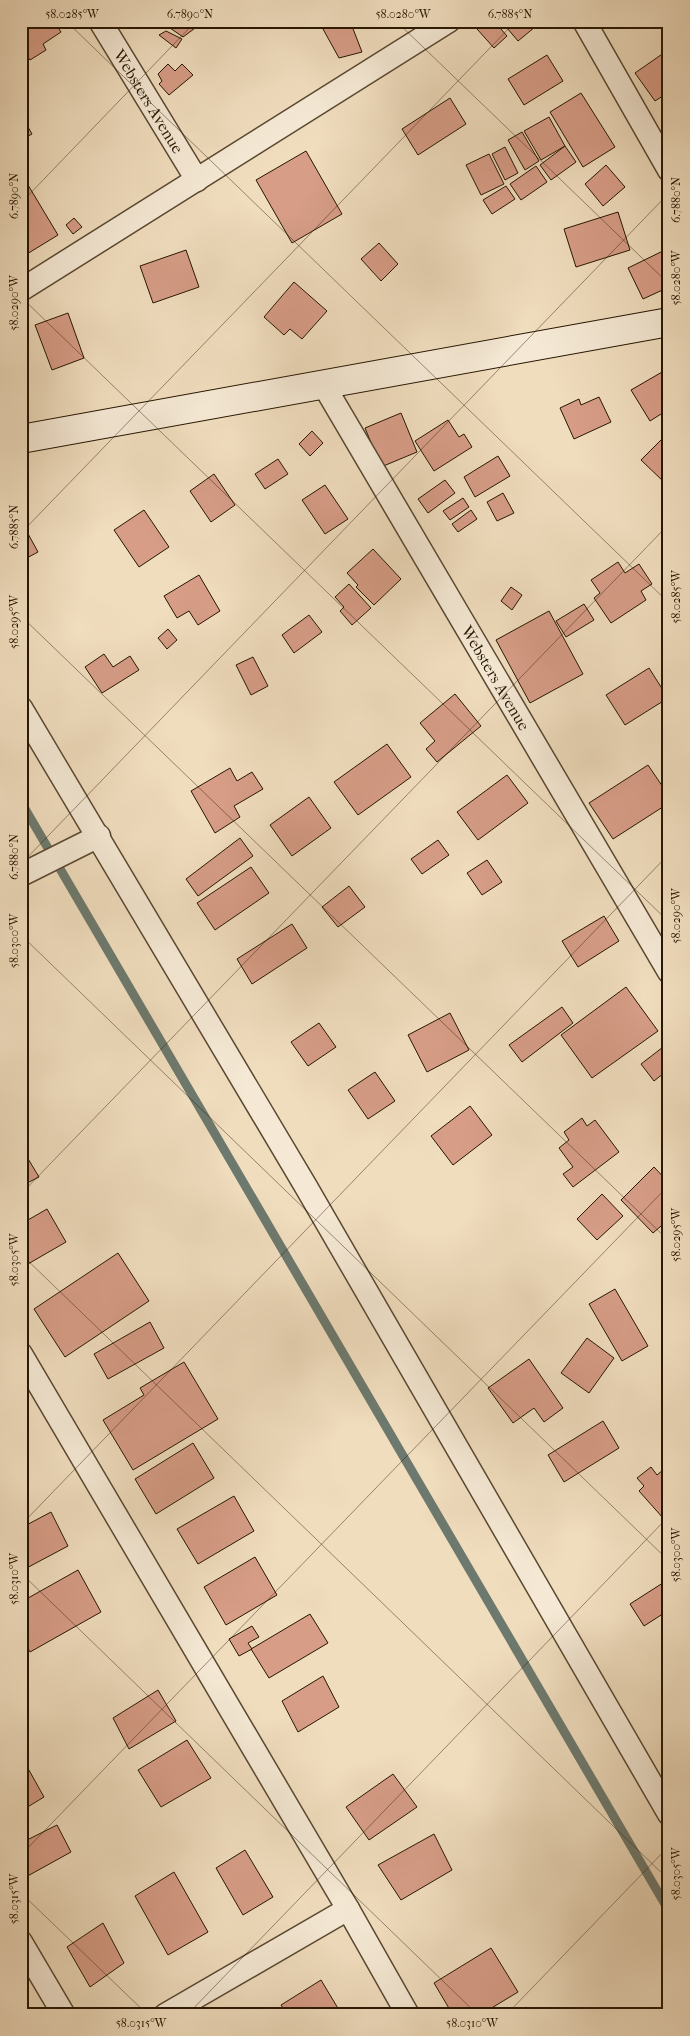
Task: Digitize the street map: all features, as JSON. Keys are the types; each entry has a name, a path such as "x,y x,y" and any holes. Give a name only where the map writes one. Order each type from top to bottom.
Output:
{"main road":[{"path":"21,439 669,322"}],"street":[{"name":"Websters Avenue","path":"100,21 197,180"},
{"path":"21,290 449,21"},
{"path":"584,21 669,170"},
{"name":"Websters Avenue","path":"323,384 669,972"},
{"path":"21,708 91,840 305,1185 669,1814"},
{"path":"21,875 91,840"},
{"path":"21,1354 348,1909 408,2015"},
{"path":"165,2015 348,1909"},
{"path":"21,1942 64,2015"}],"building":[{"path":"21,21 54,21 61,32 43,44 46,50 30,60 25,53 21,56"},
{"path":"160,21 200,21 202,23 183,37"},
{"path":"342,21 350,21 362,52 339,58 323,29"},
{"path":"485,21 494,21 507,36 494,48 477,29"},
{"path":"501,21 530,21 535,27 518,41"},
{"path":"166,31 182,39 176,48 159,35"},
{"path":"668,50 669,92 655,101 635,73"},
{"path":"547,55 563,81 524,105 508,79"},
{"path":"168,64 175,71 182,64 193,75 169,95 159,84 162,81 158,74"},
{"path":"581,93 615,147 583,167 550,112"},
{"path":"450,98 466,124 418,155 402,129"},
{"path":"21,115 32,134 21,140"},
{"path":"549,117 565,146 541,160 524,131"},
{"path":"522,132 539,161 525,170 508,140"},
{"path":"565,146 576,162 551,180 540,165"},
{"path":"505,147 518,173 505,180 492,154"},
{"path":"306,151 342,214 292,243 256,180"},
{"path":"489,154 504,184 481,195 466,165"},
{"path":"606,165 625,187 603,206 585,184"},
{"path":"536,166 547,182 521,200 510,184"},
{"path":"28,185 58,235 22,257 21,189"},
{"path":"506,186 515,199 492,214 483,200"},
{"path":"618,212 630,250 576,267 564,229"},
{"path":"74,218 82,227 73,234 66,225"},
{"path":"379,243 398,264 381,281 361,259"},
{"path":"669,248 669,287 643,299 628,268"},
{"path":"186,250 199,287 153,303 140,266"},
{"path":"294,282 327,311 302,339 290,329 284,335 264,317"},
{"path":"68,313 84,358 52,370 35,325"},
{"path":"669,368 669,409 650,421 631,390"},
{"path":"599,397 611,422 574,439 560,408 579,399 581,405"},
{"path":"401,413 417,452 381,467 365,428"},
{"path":"448,420 459,437 464,434 472,447 434,471 415,441"},
{"path":"312,431 323,443 310,456 299,444"},
{"path":"662,439 669,445 669,480 665,483 641,460"},
{"path":"498,456 510,476 475,497 464,477"},
{"path":"278,459 288,474 265,489 255,474"},
{"path":"214,474 235,505 211,522 190,491"},
{"path":"445,480 455,493 428,513 418,499"},
{"path":"325,485 348,519 325,534 302,500"},
{"path":"503,493 514,513 497,521 487,502"},
{"path":"463,498 469,507 450,520 443,511"},
{"path":"144,510 169,547 139,567 114,530"},
{"path":"471,510 477,519 458,532 452,524"},
{"path":"21,521 38,552 21,561"},
{"path":"373,549 401,579 374,605 356,587 358,585 347,573"},
{"path":"618,562 625,573 639,564 652,584 641,591 646,600 611,623 594,598 600,593 591,580"},
{"path":"199,575 220,611 198,625 189,611 177,618 164,596"},
{"path":"349,584 371,608 352,625 340,611 344,607 335,597"},
{"path":"511,587 522,595 512,610 501,601"},
{"path":"584,604 594,620 566,637 556,621"},
{"path":"549,611 583,674 530,703 496,640"},
{"path":"309,615 322,632 294,653 282,635"},
{"path":"168,629 177,640 167,649 158,638"},
{"path":"104,654 113,667 130,656 139,670 102,693 85,667"},
{"path":"253,657 268,686 251,695 236,665"},
{"path":"649,668 668,698 625,725 606,695"},
{"path":"455,694 481,726 437,762 426,749 435,741 420,723"},
{"path":"387,744 411,777 358,815 334,782"},
{"path":"648,765 669,796 669,803 613,839 589,803"},
{"path":"230,768 237,781 252,772 263,789 234,806 240,817 215,833 191,791"},
{"path":"507,775 528,803 478,840 457,812"},
{"path":"309,797 331,828 292,856 270,825"},
{"path":"240,838 253,856 198,896 186,879"},
{"path":"438,840 449,855 422,874 411,859"},
{"path":"487,860 502,882 482,895 467,873"},
{"path":"251,867 269,893 215,930 197,903"},
{"path":"349,886 365,907 338,927 322,907"},
{"path":"604,916 619,941 578,967 562,941"},
{"path":"292,924 307,948 252,984 237,959"},
{"path":"626,987 658,1031 592,1078 561,1035"},
{"path":"562,1007 573,1023 522,1062 509,1045"},
{"path":"450,1013 469,1050 427,1072 408,1035"},
{"path":"319,1023 336,1047 308,1066 291,1042"},
{"path":"667,1044 669,1046 669,1069 654,1081 641,1064"},
{"path":"375,1072 395,1101 368,1119 348,1090"},
{"path":"470,1106 492,1135 453,1165 431,1136"},
{"path":"582,1118 587,1126 595,1120 619,1152 573,1187 563,1174 573,1167 559,1148 569,1140 564,1132"},
{"path":"21,1147 39,1177 21,1186"},
{"path":"654,1167 669,1183 669,1219 653,1233 621,1200"},
{"path":"602,1194 623,1216 597,1240 577,1219"},
{"path":"47,1209 66,1242 21,1268 21,1224"},
{"path":"118,1253 149,1301 65,1357 34,1309"},
{"path":"615,1289 648,1346 622,1361 589,1304"},
{"path":"150,1322 164,1348 108,1379 94,1354"},
{"path":"587,1338 614,1358 589,1393 561,1373"},
{"path":"529,1359 563,1408 544,1422 534,1408 513,1423 488,1388"},
{"path":"184,1362 218,1419 133,1470 103,1420 144,1395 140,1388"},
{"path":"603,1421 619,1448 564,1482 548,1455"},
{"path":"193,1443 214,1478 156,1514 135,1479"},
{"path":"669,1465 669,1513 663,1518 639,1491 644,1486 637,1478 651,1467 657,1475"},
{"path":"234,1496 254,1531 198,1564 177,1529"},
{"path":"51,1512 68,1546 21,1571 21,1528"},
{"path":"255,1557 277,1595 226,1625 204,1587"},
{"path":"78,1570 101,1612 30,1652 21,1636 21,1602"},
{"path":"669,1579 669,1610 644,1626 630,1604"},
{"path":"310,1614 328,1643 269,1678 251,1649"},
{"path":"252,1626 259,1637 248,1643 252,1649 239,1656 229,1639"},
{"path":"323,1676 339,1707 298,1732 282,1701"},
{"path":"158,1690 176,1721 129,1749 113,1718"},
{"path":"187,1740 211,1778 161,1807 138,1770"},
{"path":"25,1763 44,1797 21,1811 21,1765"},
{"path":"393,1774 417,1807 369,1840 346,1807"},
{"path":"57,1825 71,1852 24,1878 21,1874 21,1843"},
{"path":"434,1834 452,1870 401,1900 378,1865"},
{"path":"245,1850 273,1897 243,1915 216,1868"},
{"path":"174,1872 208,1932 168,1955 135,1896"},
{"path":"103,1923 124,1963 90,1987 67,1947"},
{"path":"491,1948 518,1992 480,2015 453,2015 434,1983"},
{"path":"321,1980 342,2015 287,2015 281,2005"},
{"path":"526,2007 531,2015 514,2015"}],"waterway":[{"path":"21,802 669,1911"}]}
